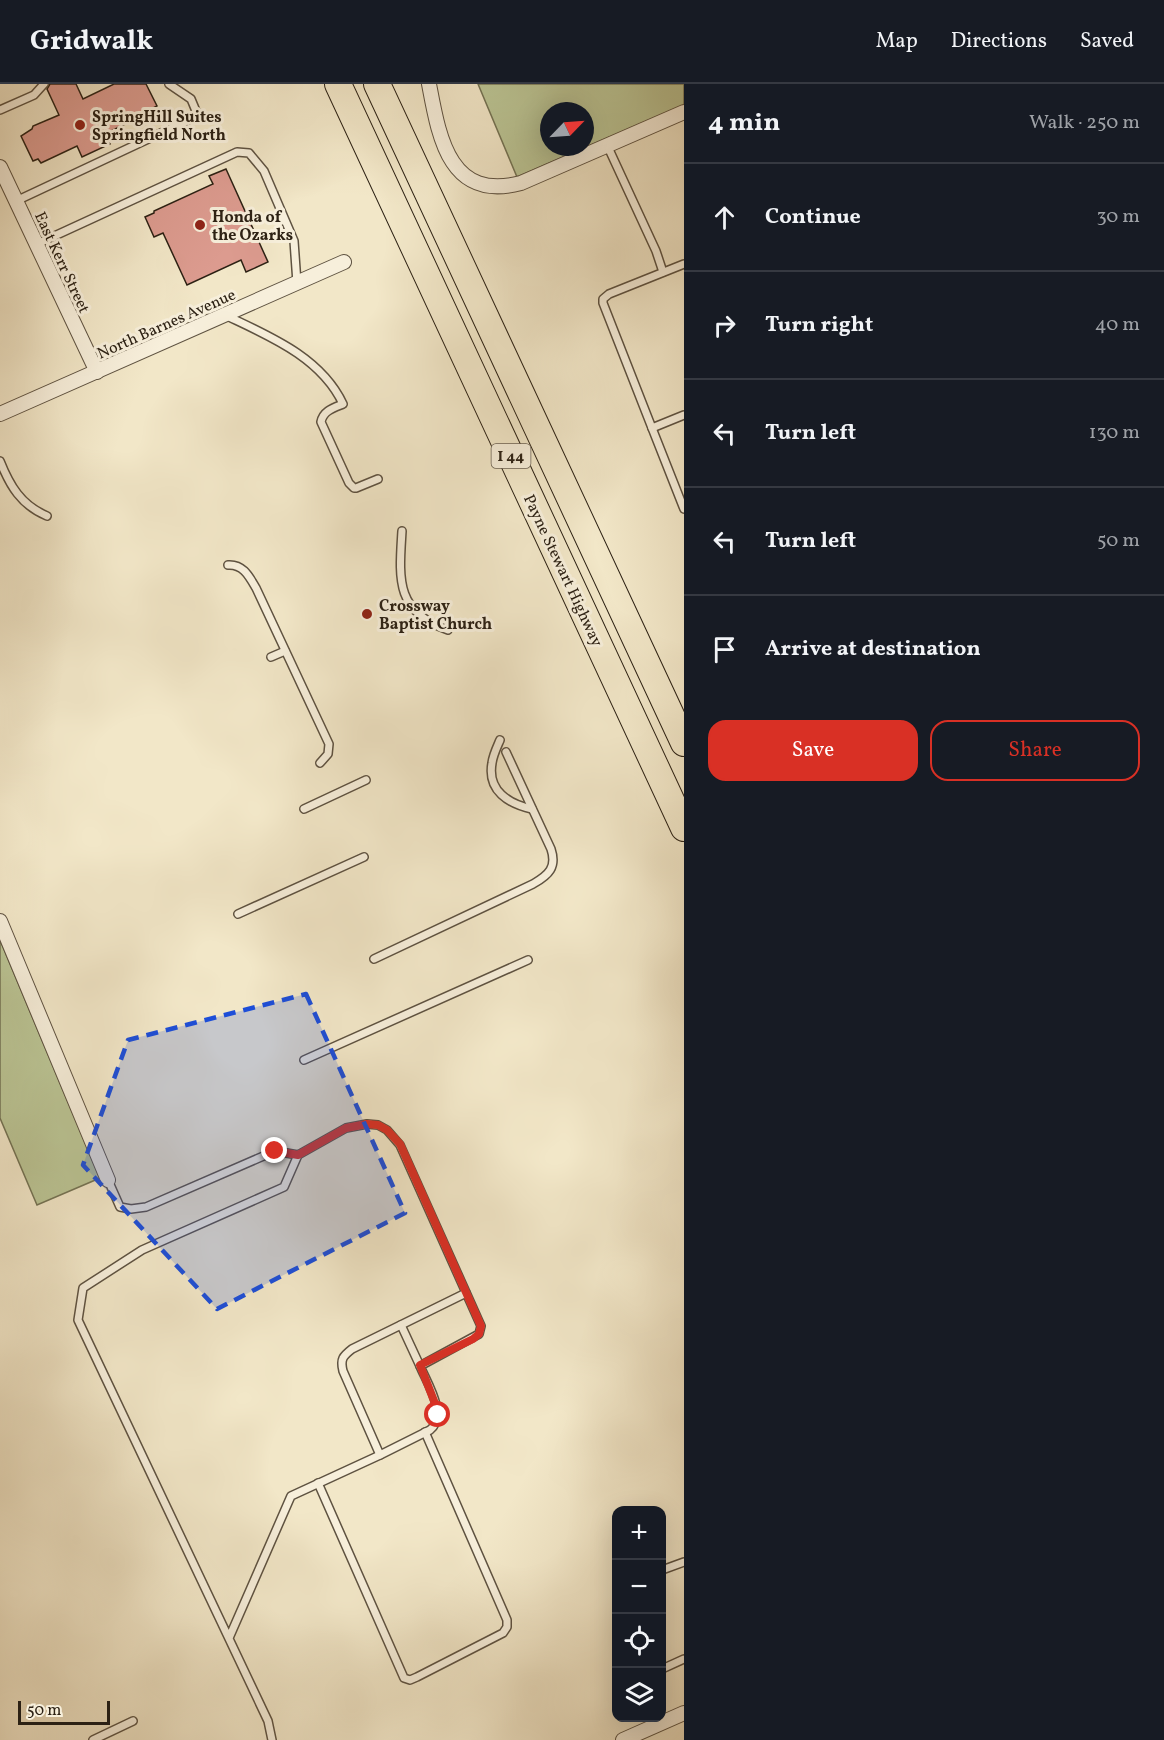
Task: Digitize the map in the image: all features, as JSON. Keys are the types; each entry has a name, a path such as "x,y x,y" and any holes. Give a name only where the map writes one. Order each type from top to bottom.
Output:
{"highway":[{"name":"Payne Stewart Highway","path":"338,84 684,828"},
{"name":"I 44","path":"377,84 684,743"}],"street":[{"path":"429,84 441,139 449,157 467,178 486,186 499,187 521,183 684,112"},
{"name":"East Kerr Street","path":"0,167 97,372"},
{"name":"North Barnes Avenue","path":"0,414 344,262"},
{"path":"0,921 108,1180"},
{"path":"626,1739 684,1713"}],"lane":[{"path":"0,110 34,94 44,84"},
{"path":"16,201 193,118 196,111 191,99 169,84"},
{"path":"607,145 656,251 663,272"},
{"path":"37,244 237,152 249,153 264,171 294,241 297,282"},
{"path":"684,264 609,294 603,299 684,509"},
{"path":"225,315 297,352 331,384 343,404 324,414 321,422 349,483 354,488 378,479"},
{"path":"652,428 684,415"},
{"path":"0,461 10,484 19,497 33,509 47,516"},
{"path":"402,531 400,573 405,595 411,606 425,620 448,630"},
{"path":"228,566 237,566 249,577 329,744 328,754 320,763"},
{"path":"271,657 285,651"},
{"path":"500,740 491,770 497,790 507,800 532,809"},
{"path":"375,958 533,884 545,876 553,865 553,856 506,752"},
{"path":"304,810 366,780"},
{"path":"238,914 364,857"},
{"path":"304,1060 528,960"},
{"path":"272,1740 268,1721 78,1320 83,1288 142,1250 284,1187 298,1155 346,1128 367,1124 378,1125 387,1130 400,1144 481,1326 479,1334 420,1365"},
{"path":"108,1180 120,1207 130,1209 146,1207 275,1151 298,1155"},
{"path":"380,1455 343,1371 341,1362 343,1356 352,1349 466,1293"},
{"path":"229,1638 291,1496 380,1455 436,1425 438,1415 436,1406 401,1325"},
{"path":"318,1483 404,1678 410,1680 417,1677 503,1633 507,1627 507,1620 425,1432"},
{"path":"666,1569 684,1562"},
{"path":"664,1668 684,1659"},
{"path":"93,1740 133,1721"}],"highlighted area":[{"path":"306,994 405,1213 217,1309 83,1165 128,1040"}],"green space":[{"path":"478,84 684,84 684,105 594,144 594,102 540,102 540,156 566,156 517,177"},
{"path":"0,940 100,1178 37,1205 0,1118"}],"building":[{"name":"SpringHill Suites Springfield North","path":"50,84 76,84 83,99 114,84 146,84 157,106 151,109 153,113 105,134 110,144 82,157 77,146 41,163 38,159 33,161 21,136 33,126 59,115 47,89"},
{"name":"Honda of the Ozarks","path":"226,169 268,262 246,272 241,260 187,285 163,233 154,237 145,217 213,184 209,176"}],"place":[{"name":"SpringHill Suites Springfield North","path":"80,125"},
{"name":"Honda of the Ozarks","path":"200,225"},
{"name":"Crossway Baptist Church","path":"367,614"}],"route":[{"path":"275,1151 298,1155 346,1128 367,1124 378,1125 387,1130 400,1144 481,1326 479,1334 473,1339 420,1365 438,1415"}]}
